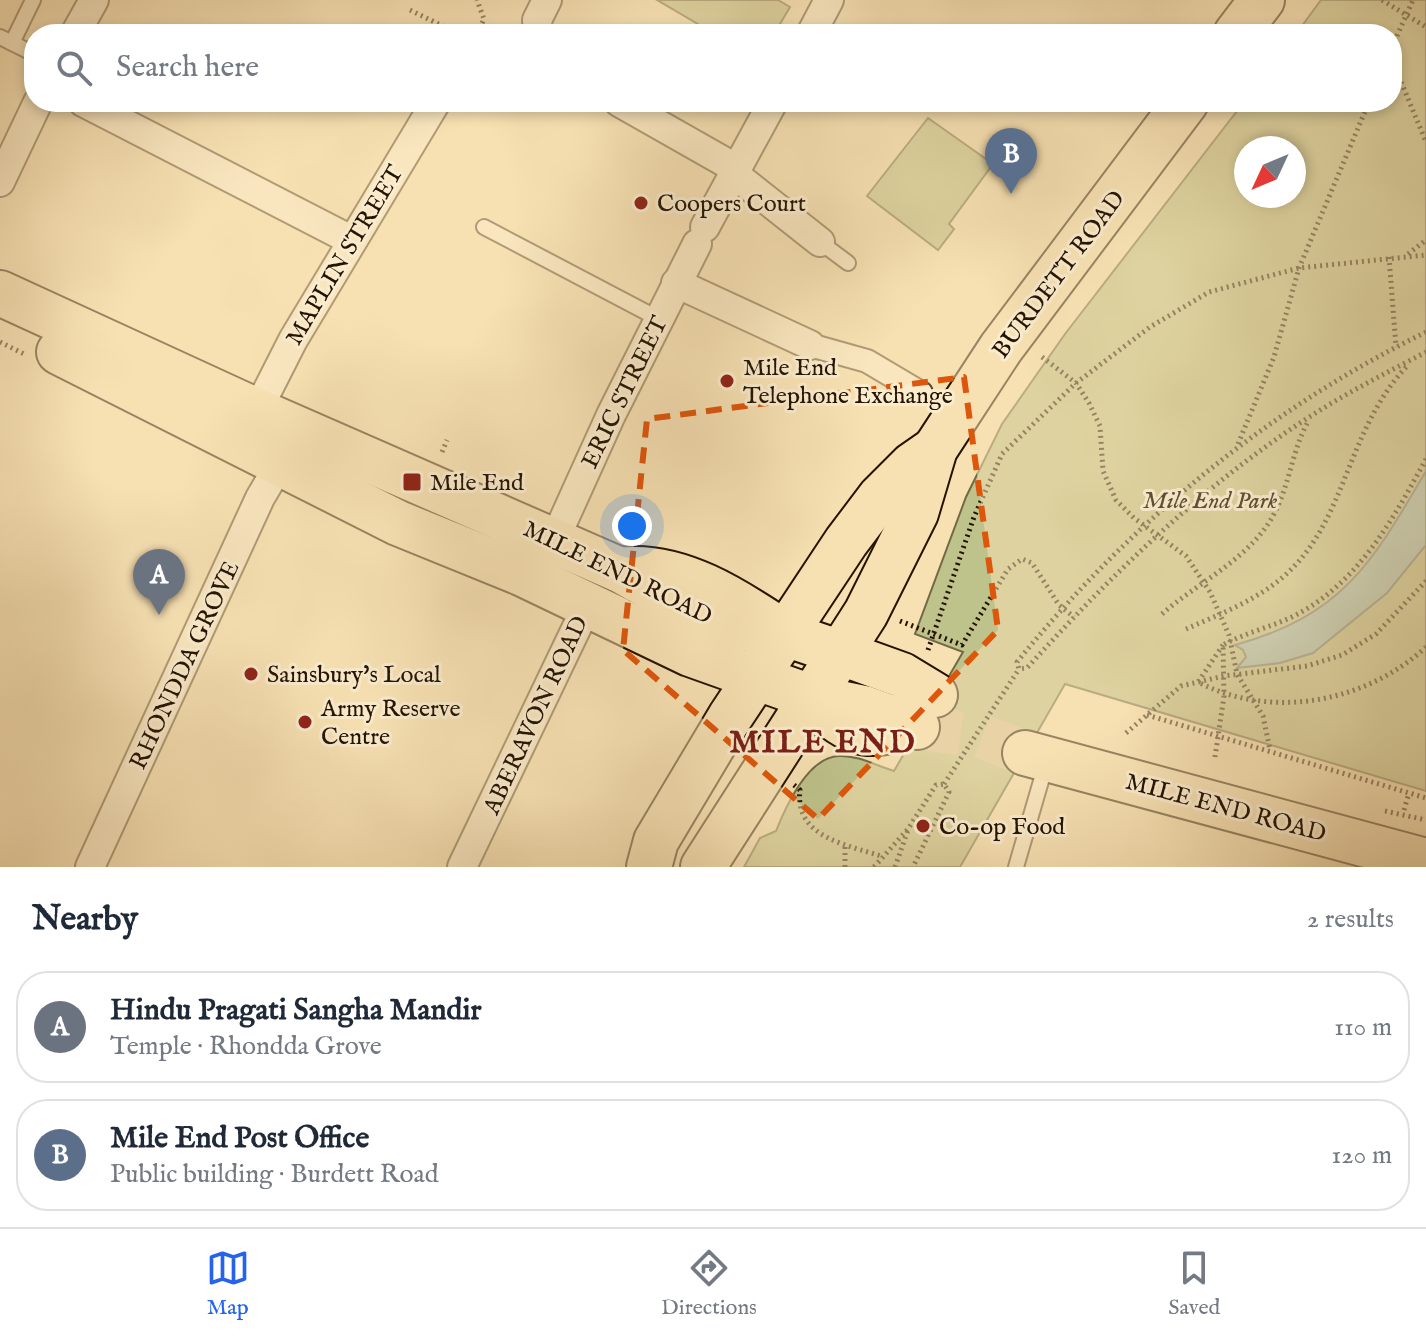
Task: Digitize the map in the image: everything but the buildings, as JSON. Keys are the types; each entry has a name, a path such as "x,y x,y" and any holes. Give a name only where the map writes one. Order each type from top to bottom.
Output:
{"main road":[{"path":"1244,24 1262,0"},
{"name":"BURDETT ROAD","path":"703,867 870,604 916,513 935,449 1001,348 1178,112"},
{"name":"MILE END ROAD","path":"0,293 257,411 620,570 697,614 752,630 768,658 811,697 882,713 921,716 902,675 841,653 768,658 690,654 521,573 398,523 0,322"},
{"name":"BURDETT ROAD","path":"649,867 656,841 768,658 846,542 880,497 912,465 935,449"},
{"name":"MILE END ROAD","path":"1036,756 1426,861"}],"street":[{"path":"81,24 94,0"},
{"path":"537,24 547,0"},
{"path":"816,24 829,0"},
{"path":"0,182 33,112"},
{"path":"102,112 351,240"},
{"name":"MAPLIN STREET","path":"257,411 351,240 430,112"},
{"path":"636,112 735,171 820,242"},
{"name":"ERIC STREET","path":"554,541 676,283 767,112"},
{"path":"676,283 811,345 867,361 921,393"},
{"name":"RHONDDA GROVE","path":"90,867 260,498 280,464"},
{"name":"ABERAVON ROAD","path":"462,867 587,606"}],"lane":[{"path":"24,49 6,40 33,0"},
{"path":"484,227 659,319"},
{"path":"820,242 848,263"},
{"path":"1016,867 1027,829 1036,756"}],"path":[{"path":"477,0 484,19 482,24"},
{"path":"1382,0 1426,27"},
{"path":"1400,24 1413,0"},
{"path":"410,10 439,24"},
{"path":"1402,84 1426,142"},
{"path":"1232,451 1244,435 1262,392 1299,268 1365,112"},
{"path":"1407,255 1426,240"},
{"path":"933,633 949,596 974,517 1002,454 1076,383 1150,327 1195,298 1236,282 1299,268 1426,255"},
{"path":"1389,257 1396,347"},
{"path":"874,867 882,854 908,829 936,785 944,784 1019,669 1017,662 1070,600 1144,524 1232,451 1300,403 1426,332"},
{"path":"1019,669 1027,668 1158,533 1217,483 1315,413 1426,352"},
{"path":"1042,357 1076,383 1100,426 1103,471 1108,486 1126,511 1186,556 1206,584 1221,613 1237,674 1263,716 1270,750"},
{"path":"1186,629 1221,613 1283,577 1315,540 1330,514 1367,420 1381,397 1415,358"},
{"path":"1162,614 1206,584 1274,516 1307,422 1315,413"},
{"path":"442,452 447,440"},
{"path":"1198,682 1223,645 1299,613 1342,582 1370,551 1426,459"},
{"path":"900,621 962,645 1008,569 1019,560 1032,563 1052,595 1074,617"},
{"path":"1126,733 1181,686 1224,676 1307,666 1342,655 1376,634 1426,581"},
{"path":"1215,757 1224,696 1223,645"},
{"path":"1198,682 1224,696 1277,704 1348,692 1397,669 1426,647"},
{"path":"1146,715 1426,798"},
{"path":"914,866 949,792 944,784"},
{"path":"1404,810 1409,793"},
{"path":"799,796 801,808 812,827 845,844 882,854"},
{"path":"895,867 908,829"},
{"path":"845,844 845,867"}],"highlighted area":[{"path":"964,377 998,630 818,819 623,650 647,419"}],"green space":[{"path":"657,0 778,0 790,7 780,24 698,24"},
{"name":"Mile End Park","path":"1321,0 1426,0 1426,791 1065,684 960,867 744,867 760,838 776,831 800,784 817,765 828,758 846,756 894,771 963,652 915,634 966,497 1002,424 1065,334 1236,112 1402,112 1402,24 1303,24"},
{"path":"928,118 993,164 949,224 954,229 938,250 867,196"}],"water":[{"path":"1426,471 1426,545 1387,593 1313,653 1280,663 1237,668 1246,657 1243,650 1235,645 1272,633 1303,618 1329,601 1351,581 1389,533"}],"tunnel":[{"path":"917,727 980,736 1025,753"}],"place":[{"name":"Mile End Post Office","path":"1011,194"},
{"name":"Coopers Court","path":"641,203"},
{"name":"Mile End Telephone Exchange","path":"727,381"},
{"name":"Mile End","path":"412,482"},
{"name":"Hindu Pragati Sangha Mandir","path":"159,615"},
{"name":"Sainsbury's Local","path":"251,674"},
{"name":"Army Reserve Centre","path":"305,722"},
{"name":"Co-op Food","path":"923,826"}],"district":[{"name":"MILE END","path":"823,741"}]}
